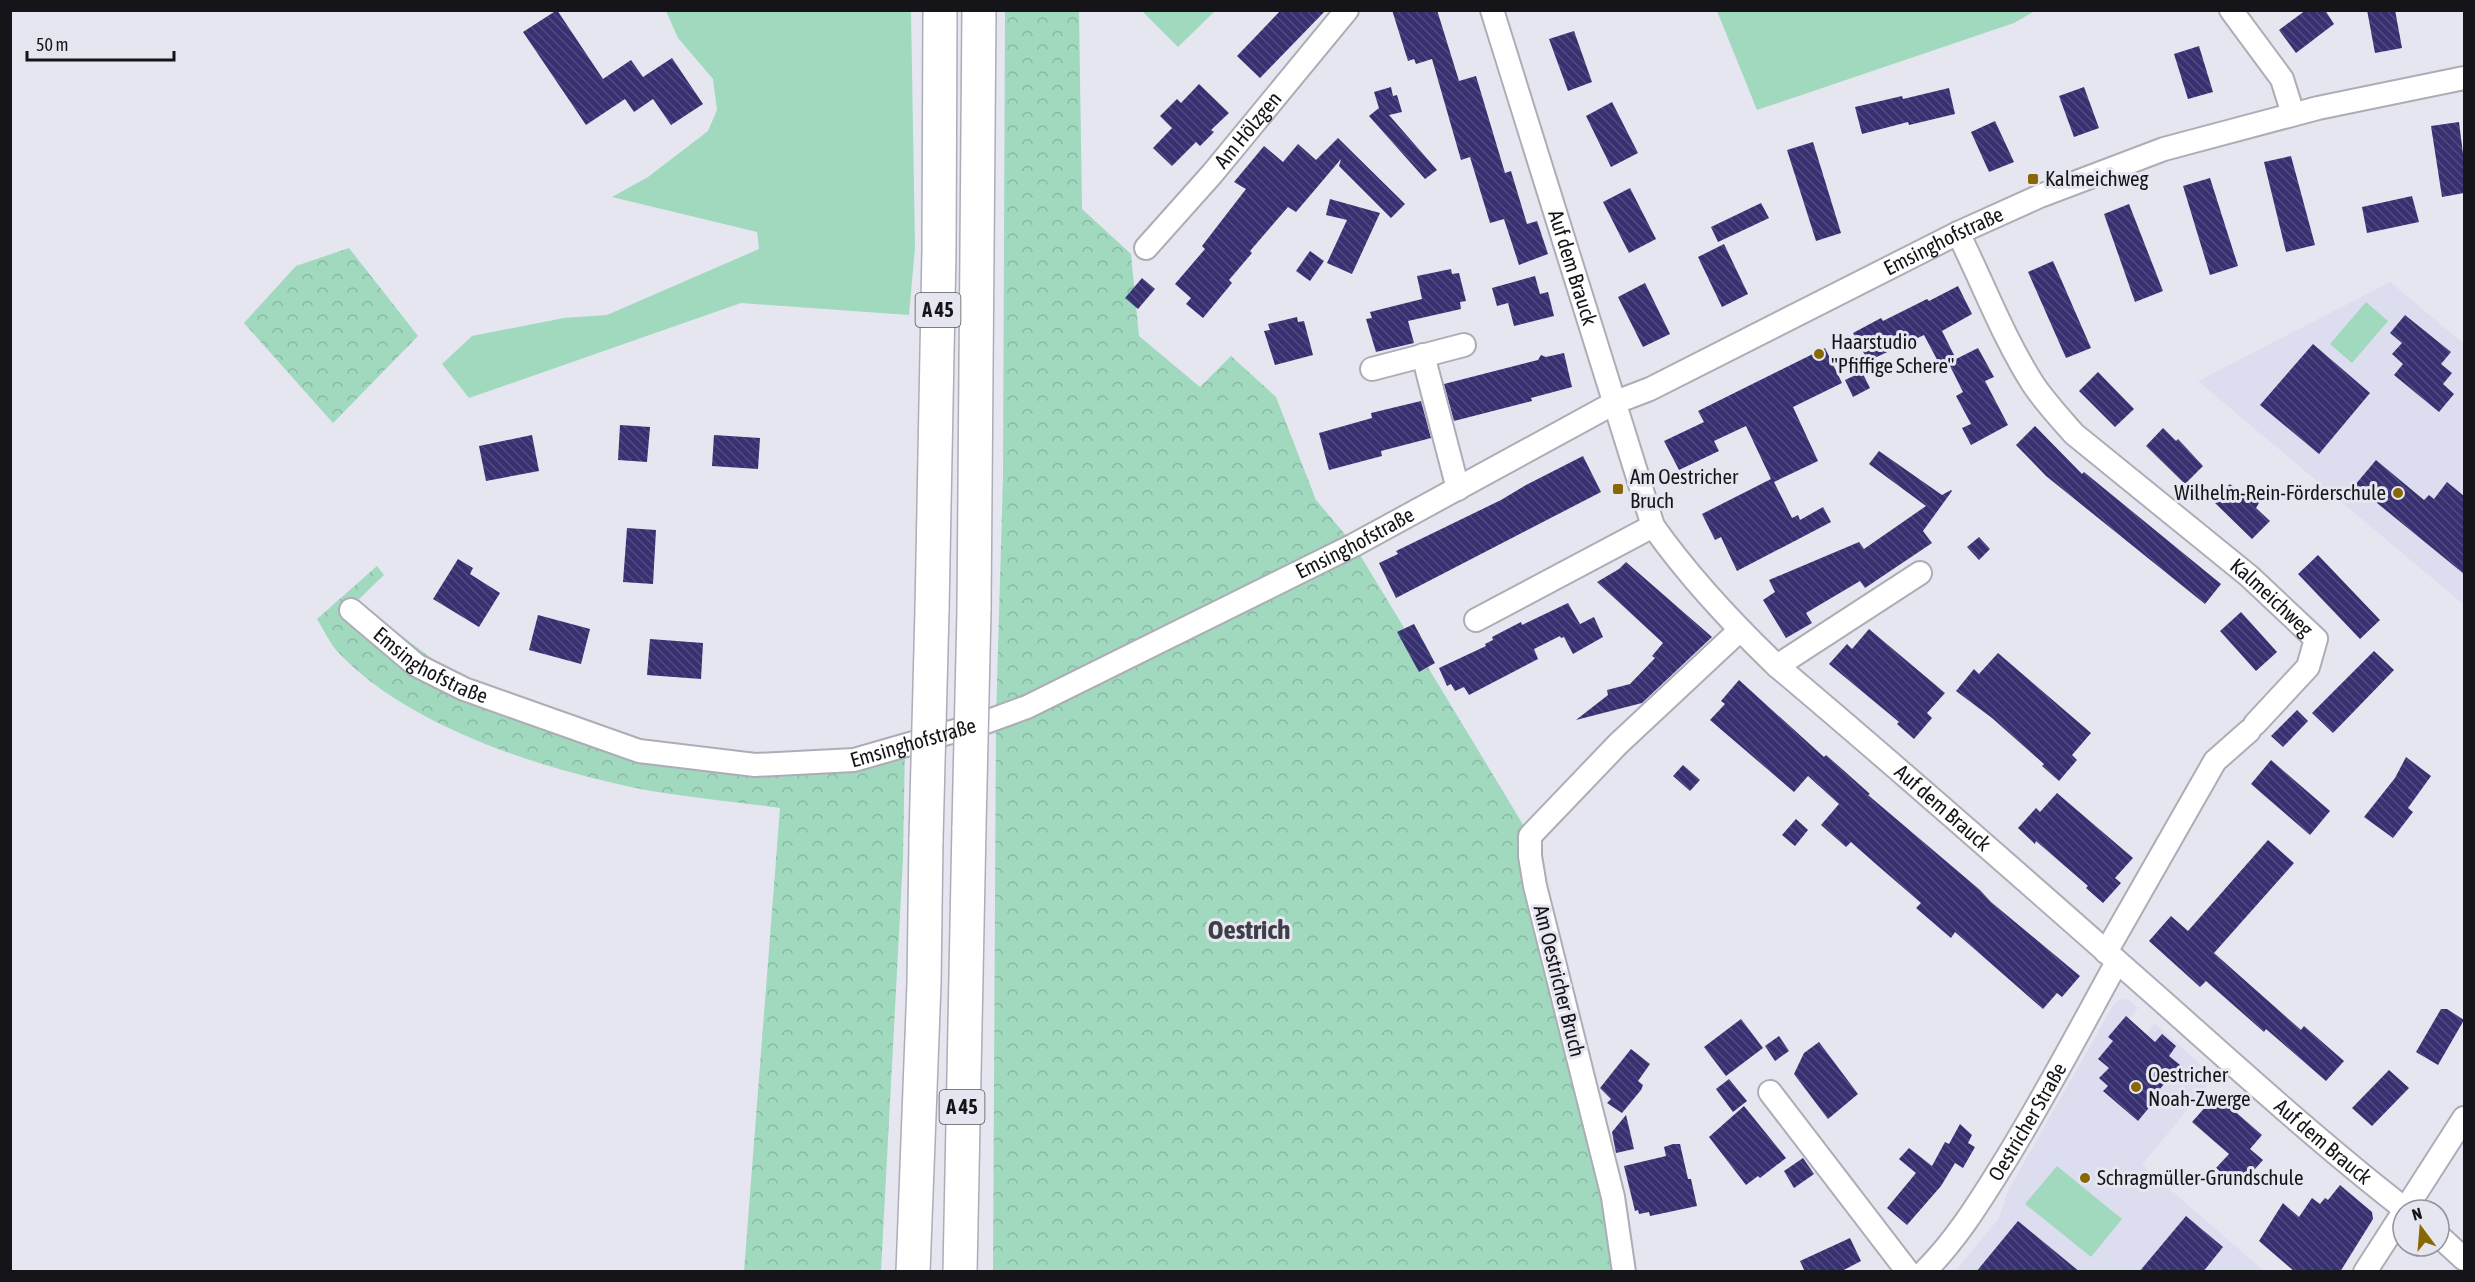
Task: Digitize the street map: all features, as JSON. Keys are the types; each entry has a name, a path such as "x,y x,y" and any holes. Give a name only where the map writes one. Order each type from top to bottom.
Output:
{"highway":[{"name":"A 45","path":"913,1272 924,984 939,262 940,10"},
{"name":"A 45","path":"960,1272 974,610 979,10"}],"street":[{"name":"Am Hölzgen","path":"1146,248 1212,174 1347,10"},
{"name":"Auf dem Brauck","path":"1492,10 1653,526 1670,550 1740,630 1777,666 2391,1200"},
{"path":"2231,10 2282,79 2293,114"},
{"name":"Emsinghofstraße","path":"351,610 416,665 464,689 639,751 755,765 854,760 986,722 1027,707 1344,550 1616,402 1650,388 1958,234 2040,196 2164,149 2293,114 2464,78"},
{"name":"Kalmeichweg","path":"1958,234 2014,350 2033,384 2053,411 2074,434 2249,576 2316,639 2308,667 2252,727 2215,761 2112,957"},
{"path":"1372,369 1464,345"},
{"path":"1423,355 1458,489"},
{"path":"1476,620 1653,526"},
{"path":"1777,666 1920,573"},
{"name":"Am Oestricher Bruch","path":"1624,1272 1612,1197 1535,886 1530,856 1530,836 1618,744 1740,630"},
{"name":"Oestricher Straße","path":"1924,1272 1947,1248 1966,1222 2014,1147 2112,957"},
{"path":"1770,1092 1908,1272"},
{"path":"2413,1198 2464,1118"},
{"path":"2365,1272 2391,1232"},
{"path":"2451,1247 2464,1259"}],"shaded area":[{"name":"Wilhelm-Rein-Förderschule","path":"2390,282 2464,344 2464,605 2198,381"},
{"name":"Schragmüller-Grundschule","path":"2122,999 2129,1000 2138,1008 2129,1019 2146,1034 2155,1023 2214,1077 2142,1165 2264,1271 1955,1272 1999,1218 2008,1191 2111,1009"}],"green space":[{"path":"666,11 911,11 915,247 909,315 741,303 469,398 442,364 472,336 564,318 607,315 759,249 757,232 612,197 648,177 708,131 717,110 713,79 678,38"},
{"path":"1005,11 1079,11 1082,209 1131,254 1139,336 1200,387 1231,356 1276,397 1316,500 1354,545 1530,836 1624,1271 993,1272 996,717 1003,477"},
{"path":"1142,11 1215,11 1178,47"},
{"path":"1717,11 2035,11 2014,23 1757,110"},
{"path":"349,248 418,336 333,423 244,323 296,266"},
{"path":"2366,302 2388,321 2352,363 2330,344"},
{"path":"377,566 384,575 356,602 454,675 648,744 765,768 905,744 903,859 881,1271 744,1271 780,808 631,787 553,767 473,739 397,700 364,677 336,650 317,619"},
{"path":"2057,1166 2122,1219 2091,1257 2025,1204"}],"building":[{"path":"557,10 603,79 631,60 643,77 672,58 703,104 671,125 653,99 634,112 625,99 586,125 523,32"},
{"path":"1281,10 1326,10 1260,78 1237,56"},
{"path":"1392,10 1437,10 1459,81 1476,76 1505,173 1511,171 1527,224 1537,221 1548,254 1519,265 1504,219 1490,223 1470,157 1461,160 1432,59 1416,64 1414,59 1408,61"},
{"path":"2306,10 2325,10 2334,24 2296,53 2279,30"},
{"path":"2367,10 2395,10 2402,48 2375,53"},
{"path":"1574,31 1592,82 1568,91 1549,39"},
{"path":"2199,46 2213,92 2188,99 2174,54"},
{"path":"1199,84 1229,113 1211,130 1214,132 1200,146 1196,142 1172,166 1153,148 1172,128 1160,116 1177,99 1181,103"},
{"path":"1391,87 1393,96 1397,95 1402,112 1389,115 1437,170 1425,179 1369,116 1379,108 1374,92"},
{"path":"2084,87 2099,128 2074,137 2059,96"},
{"path":"1949,88 1955,114 1909,125 1908,122 1862,134 1855,107"},
{"path":"1612,102 1638,153 1611,167 1586,116"},
{"path":"1995,121 2014,162 1989,172 1971,132"},
{"path":"2459,122 2464,162 2464,193 2442,197 2431,126"},
{"path":"1338,138 1405,204 1391,218 1339,166 1341,159 1296,212 1288,207 1250,251 1252,253 1229,280 1232,283 1203,318 1186,304 1191,298 1175,284 1205,249 1202,246 1246,189 1234,182 1264,146 1283,162 1298,144 1316,160"},
{"path":"1813,142 1841,233 1816,241 1787,150"},
{"path":"2291,156 2315,245 2286,252 2264,162"},
{"path":"2210,178 2238,266 2210,275 2183,186"},
{"path":"1630,188 1656,239 1629,253 1603,202"},
{"path":"2412,196 2419,222 2367,233 2362,207"},
{"path":"1330,199 1380,213 1352,274 1327,263 1347,220 1326,215"},
{"path":"1761,203 1769,218 1718,242 1711,227"},
{"path":"2129,204 2163,291 2135,302 2104,214"},
{"path":"1724,244 1748,294 1722,307 1698,257"},
{"path":"1310,251 1324,261 1310,281 1296,271"},
{"path":"2053,261 2091,348 2066,358 2028,272"},
{"path":"1451,269 1452,274 1459,273 1466,301 1460,302 1461,309 1408,321 1414,343 1376,352 1366,319 1372,318 1370,312 1422,299 1417,276"},
{"path":"1535,276 1540,294 1548,292 1554,316 1514,326 1508,303 1497,306 1492,288"},
{"path":"1142,278 1155,289 1138,309 1125,298"},
{"path":"1645,283 1670,334 1643,347 1618,297"},
{"path":"1958,286 1972,314 1942,331 1956,359 1978,348 1994,377 1985,381 2008,425 1971,445 1962,428 1971,424 1956,396 1963,392 1950,366 1942,369 1924,335 1868,361 1853,333 1881,318 1883,321"},
{"path":"2405,315 2451,352 2441,364 2452,373 2443,384 2454,394 2439,412 2394,375 2403,364 2392,354 2402,343 2390,333"},
{"path":"1297,317 1298,322 1304,321 1313,355 1275,365 1264,331 1270,330 1268,324"},
{"path":"2313,344 2370,393 2319,454 2260,405"},
{"path":"1825,348 1842,383 1793,407 1818,461 1774,482 1792,518 1798,515 1800,520 1823,507 1831,522 1737,571 1721,537 1715,540 1702,514 1771,479 1746,426 1714,441 1719,451 1679,470 1664,441 1704,422 1698,411"},
{"path":"1564,353 1572,387 1531,398 1532,401 1454,421 1444,384 1538,360 1541,355 1546,357"},
{"path":"1862,372 1870,388 1853,397 1845,380"},
{"path":"2098,372 2134,409 2115,427 2079,391"},
{"path":"1421,401 1431,438 1381,451 1382,456 1329,470 1319,433 1372,418 1371,413"},
{"path":"620,425 650,427 647,462 618,460"},
{"path":"2035,426 2082,474 2084,472 2221,584 2205,604 2046,476 2016,445"},
{"path":"2163,428 2176,441 2178,439 2203,466 2185,484 2146,446"},
{"path":"532,435 539,471 486,481 479,446"},
{"path":"714,435 760,438 758,469 712,466"},
{"path":"1879,451 1942,495 1952,491 1923,531 1932,543 1865,588 1860,581 1806,613 1812,623 1786,638 1763,600 1775,592 1769,580 1859,542 1864,549 1926,506 1869,464"},
{"path":"1583,456 1601,492 1396,598 1379,563 1398,554 1396,551 1501,500"},
{"path":"2376,460 2424,500 2429,495 2434,499 2447,482 2464,496 2464,574 2355,485"},
{"path":"2230,484 2243,496 2248,492 2259,503 2256,508 2270,521 2252,539 2213,501"},
{"path":"627,528 656,530 653,584 623,582"},
{"path":"1979,537 1990,549 1979,560 1967,547"},
{"path":"2318,555 2380,620 2360,639 2298,574"},
{"path":"458,559 473,568 470,574 500,593 479,627 433,599"},
{"path":"1626,562 1712,637 1642,703 1576,720 1608,695 1607,690 1630,684 1655,658 1652,656 1663,643 1597,582"},
{"path":"1568,603 1580,624 1594,617 1603,637 1573,654 1564,637 1560,636 1534,649 1538,659 1469,695 1464,687 1455,691 1451,684 1447,686 1439,668 1486,646 1485,644 1493,640 1492,637 1521,622 1522,625"},
{"path":"2241,612 2277,652 2256,671 2220,631"},
{"path":"538,615 590,629 581,664 529,650"},
{"path":"1414,624 1435,663 1419,672 1397,632"},
{"path":"1869,629 1945,693 1927,713 1932,718 1914,739 1897,724 1899,722 1829,664 1847,644 1852,649"},
{"path":"650,639 703,643 701,679 647,675"},
{"path":"2374,651 2394,670 2333,733 2312,713"},
{"path":"1998,653 2091,733 2072,755 2077,760 2059,781 2042,766 2044,764 1992,718 1956,691 1974,669 1979,674"},
{"path":"1739,680 1991,902 2080,976 2062,997 2057,993 2043,1009 1955,932 1951,938 1916,908 1921,903 1851,842 1846,847 1821,825 1839,804 1808,776 1794,792 1710,720 1725,704 1721,701"},
{"path":"2297,710 2308,721 2283,747 2271,736"},
{"path":"2406,757 2431,776 2408,808 2413,812 2393,838 2364,817 2395,778"},
{"path":"2271,760 2330,811 2310,835 2251,784"},
{"path":"1683,765 1700,780 1690,791 1673,776"},
{"path":"2057,793 2133,858 2115,878 2121,883 2103,903 2086,888 2088,886 2018,828 2036,808 2040,812"},
{"path":"1796,819 1808,830 1795,846 1782,835"},
{"path":"2268,840 2294,863 2214,953 2301,1030 2304,1026 2344,1061 2326,1081 2266,1029 2264,1032 2206,981 2200,987 2149,941 2171,916 2188,931"},
{"path":"2441,1009 2447,1009 2464,1020 2438,1065 2416,1052"},
{"path":"2126,1016 2155,1042 2162,1034 2176,1046 2169,1056 2180,1065 2149,1102 2152,1104 2138,1121 2103,1091 2108,1086 2099,1078 2109,1068 2098,1059 2113,1041 2108,1037"},
{"path":"1741,1019 1763,1048 1726,1076 1704,1047"},
{"path":"1779,1036 1789,1051 1775,1061 1765,1046"},
{"path":"1819,1042 1858,1094 1828,1119 1794,1074 1804,1053"},
{"path":"1631,1049 1650,1064 1638,1081 1643,1085 1641,1090 1622,1113 1607,1103 1611,1099 1600,1088"},
{"path":"2389,1070 2409,1088 2372,1126 2352,1108"},
{"path":"1729,1079 1747,1101 1733,1112 1716,1089"},
{"path":"2216,1095 2262,1135 2250,1149 2263,1160 2239,1187 2216,1168 2229,1154 2192,1122"},
{"path":"1744,1106 1786,1158 1760,1178 1758,1176 1746,1185 1709,1137"},
{"path":"1626,1115 1634,1149 1616,1153 1612,1132"},
{"path":"1960,1124 1972,1135 1968,1143 1975,1147 1963,1168 1955,1163 1941,1186 1907,1225 1887,1208 1916,1173 1899,1159 1909,1148 1932,1166 1945,1142 1949,1144"},
{"path":"1680,1144 1697,1206 1650,1216 1649,1212 1639,1214 1638,1210 1635,1211 1624,1166 1666,1156 1664,1147"},
{"path":"1803,1158 1814,1174 1794,1188 1784,1171"},
{"path":"2340,1185 2372,1212 2373,1219 2340,1272 2295,1272 2259,1241 2283,1203 2299,1217 2312,1198 2320,1204 2325,1198 2328,1200"},
{"path":"2186,1216 2223,1247 2203,1272 2139,1272"},
{"path":"2018,1221 2080,1272 1976,1272"},
{"path":"1850,1238 1861,1261 1840,1272 1805,1272 1800,1261"}],"place":[{"name":"Kalmeichweg","path":"2033,179"},
{"name":"Haarstudio \"Pfiffige Schere\"","path":"1819,354"},
{"name":"Am Oestricher Bruch","path":"1618,489"},
{"name":"Wilhelm-Rein-Förderschule","path":"2398,493"},
{"name":"Oestricher Noah-Zwerge","path":"2136,1087"},
{"name":"Schragmüller-Grundschule","path":"2085,1178"}],"district":[{"name":"Oestrich","path":"1249,930"}]}
